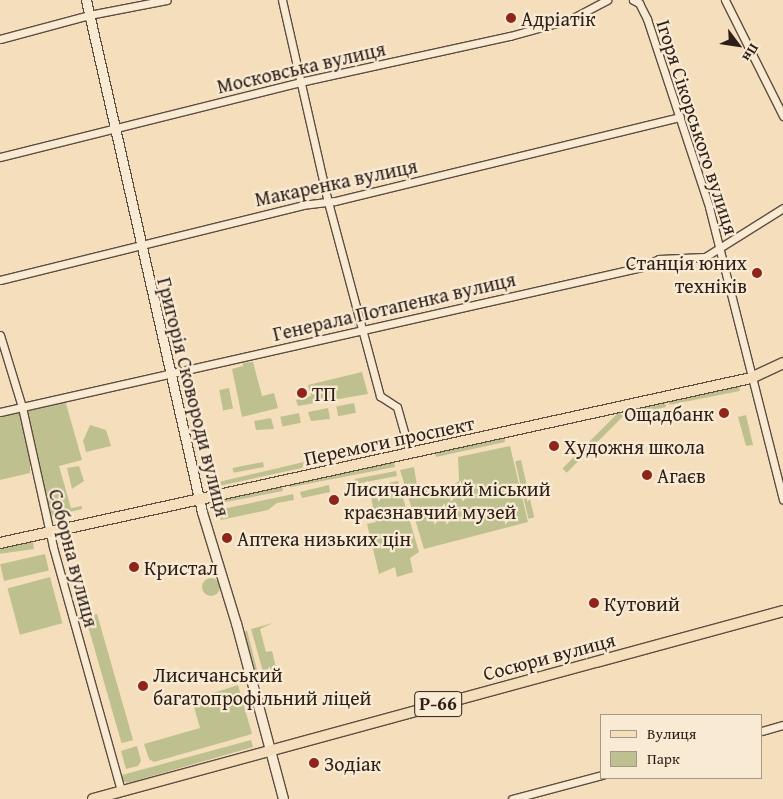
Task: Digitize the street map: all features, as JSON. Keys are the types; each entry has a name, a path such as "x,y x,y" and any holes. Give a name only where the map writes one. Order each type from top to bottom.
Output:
{"main road":[{"name":"Перемоги проспект","path":"0,543 751,378 783,363"},
{"name":"Сосюри вулиця","path":"93,799 783,610"}],"street":[{"name":"Григорія Сковороди вулиця","path":"86,0 139,245 172,375 200,498 283,799"},
{"path":"0,40 90,15 167,0"},
{"path":"282,0 328,202 380,396 398,407 410,453"},
{"name":"Московська вулиця","path":"0,157 300,82 510,36 571,19 607,0"},
{"name":"Ігоря Сікорського вулиця","path":"633,0 638,3 647,19 680,117 719,247 783,500"},
{"path":"725,0 783,116"},
{"path":"778,107 783,97"},
{"name":"Макаренка вулиця","path":"0,280 302,205 328,202 680,117"},
{"name":"Генерала Потапенка вулиця","path":"0,412 172,375 642,267 659,259 705,257 783,208"},
{"name":"Соборна вулиця","path":"0,335 22,407 50,532 122,791"},
{"path":"763,731 783,725"},
{"path":"512,799 600,775"}],"green space":[{"path":"253,362 262,396 274,393 278,408 242,417 232,369 243,366 243,363"},
{"path":"362,372 368,394 298,406 296,400 311,396 308,385"},
{"path":"739,386 740,391 669,405 668,400"},
{"path":"229,388 233,409 223,411 219,390"},
{"path":"65,400 82,460 59,466 71,508 82,506 82,509 49,517 26,412 29,408"},
{"path":"665,402 666,407 634,414 636,408"},
{"path":"354,403 356,413 338,416 336,406"},
{"path":"328,408 330,419 311,421 308,412"},
{"path":"20,411 30,453 30,473 0,480 0,415"},
{"path":"619,412 623,416 567,473 562,469"},
{"path":"299,413 301,423 282,426 280,417"},
{"path":"746,415 753,445 746,446 738,417"},
{"path":"271,418 274,429 256,430 254,421"},
{"path":"90,425 106,430 111,446 86,452 83,441"},
{"path":"504,437 505,442 436,457 435,453"},
{"path":"510,446 528,522 424,549 400,470 414,467 417,486 446,489 459,481 458,457"},
{"path":"521,460 534,517 528,519 515,461"},
{"path":"263,462 264,467 234,473 233,468"},
{"path":"304,462 302,468 214,487 214,483"},
{"path":"394,462 395,467 290,487 289,482"},
{"path":"79,466 84,481 72,489 67,468"},
{"path":"396,471 397,476 356,484 355,479"},
{"path":"398,481 419,552 410,558 413,572 397,577 395,567 379,574 367,524 376,522 369,487"},
{"path":"329,485 330,492 302,498 300,492"},
{"path":"282,486 283,491 218,504 217,499"},
{"path":"293,494 294,500 277,503 268,510 221,520 218,510"},
{"path":"33,542 34,549 0,554 0,547"},
{"path":"45,554 49,571 4,581 0,564"},
{"path":"50,577 62,623 20,635 7,588"},
{"path":"211,578 219,583 220,587 215,595 211,596 203,591 202,587 207,579"},
{"path":"97,614 133,740 122,743 85,617"},
{"path":"273,623 260,629 266,652 272,651 278,675 265,679 251,629"},
{"path":"247,630 259,678 254,676 244,633"},
{"path":"238,685 252,734 154,762 149,759 144,744 200,728 192,700"},
{"path":"251,740 253,747 128,783 123,781 122,775"},
{"path":"137,746 141,761 138,766 126,769 121,751"}],"place":[{"name":"Адріатік","path":"511,18"},
{"name":"Станція юних техніків","path":"757,273"},
{"name":"ТП","path":"302,393"},
{"name":"Ощадбанк","path":"724,413"},
{"name":"Художня школа","path":"554,446"},
{"name":"Агаєв","path":"647,475"},
{"name":"Лисичанський міський краєзнавчий музей","path":"334,500"},
{"name":"Аптека низьких цін","path":"227,538"},
{"name":"Кристал","path":"134,567"},
{"name":"Кутовий","path":"594,603"},
{"name":"Лисичанський багатопрофільний ліцей","path":"143,686"},
{"name":"Зодіак","path":"314,763"}]}
